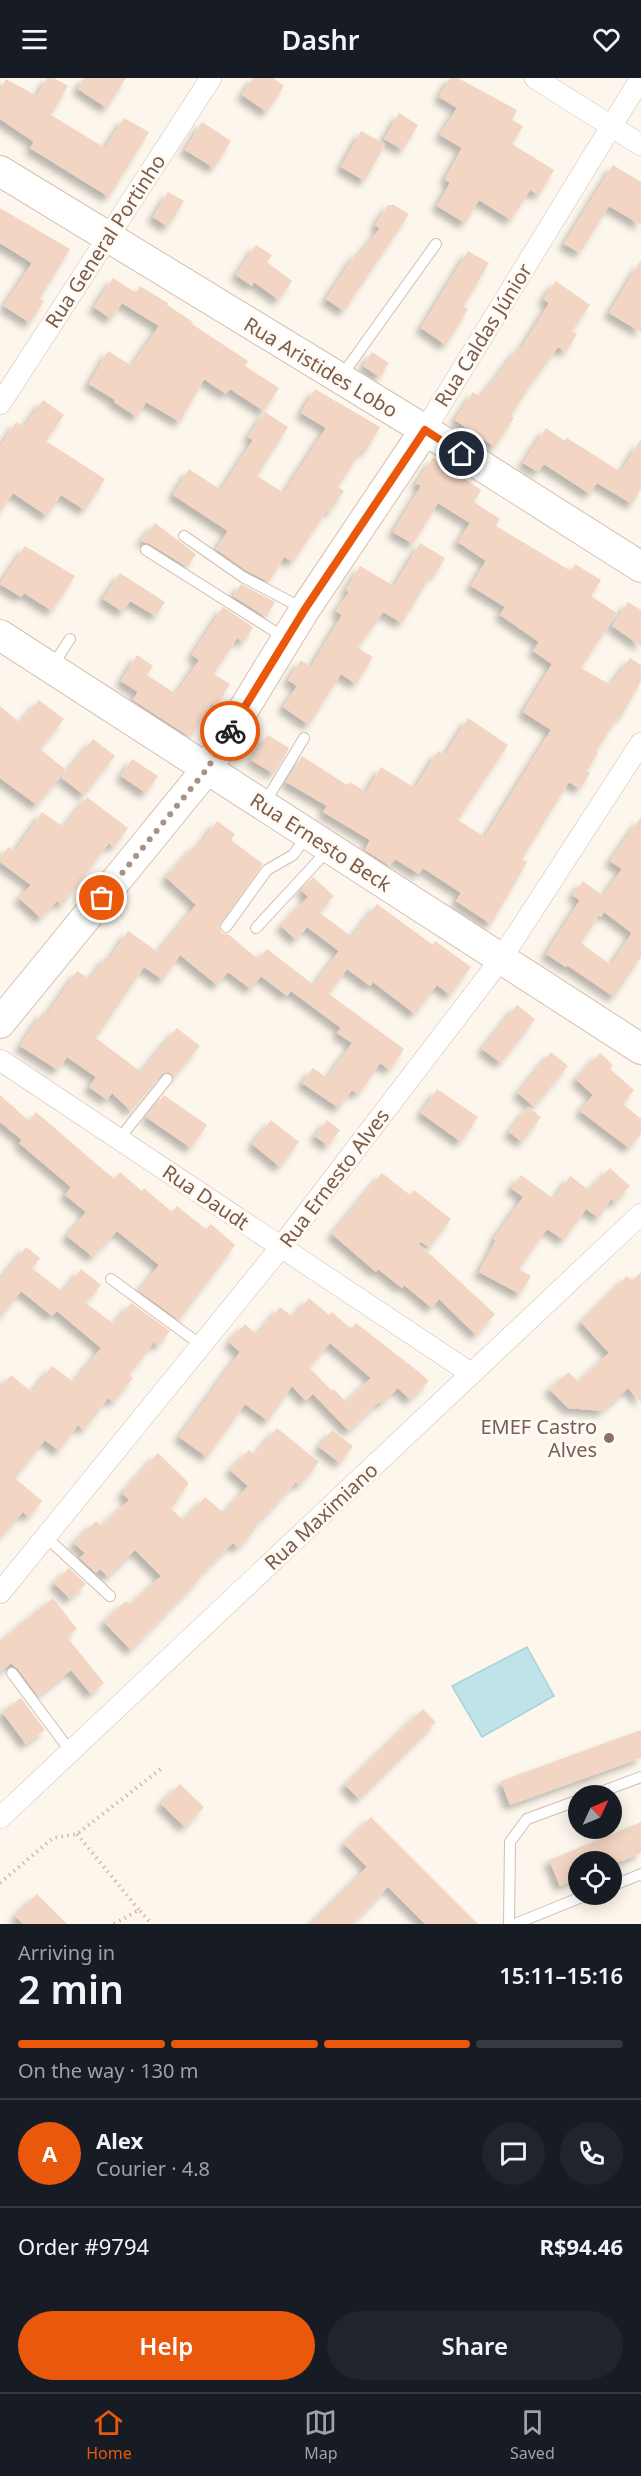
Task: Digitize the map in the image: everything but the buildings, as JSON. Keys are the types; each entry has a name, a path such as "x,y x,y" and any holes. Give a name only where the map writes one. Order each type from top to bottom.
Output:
{"street":[{"name":"Rua General Portinho","path":"0,404 211,78"},
{"path":"536,78 641,145"},
{"name":"Rua Caldas Júnior","path":"0,1023 207,769 286,638 425,430 640,78"},
{"name":"Rua Aristides Lobo","path":"0,171 425,430 641,567"},
{"name":"Rua Ernesto Beck","path":"0,635 501,959 639,1045"},
{"name":"Rua Ernesto Alves","path":"0,1593 281,1247 501,959 641,743"},
{"name":"Rua Daudt","path":"0,1060 472,1374"},
{"name":"Rua Maximiano","path":"0,1818 641,1214"}],"lane":[{"path":"339,378 436,244"},
{"path":"184,536 243,577 305,609"},
{"path":"146,550 286,638"},
{"path":"51,668 70,639"},
{"path":"263,805 304,738"},
{"path":"226,927 267,870 319,841"},
{"path":"256,928 319,841"},
{"path":"119,1139 168,1079"},
{"path":"111,1279 201,1345"},
{"path":"46,1537 110,1596"},
{"path":"12,1673 71,1752"},
{"path":"620,1785 641,1777"},
{"path":"509,1924 510,1842 527,1819 568,1804"},
{"path":"622,1882 641,1874"},
{"path":"515,1924 568,1903"}],"path":[{"path":"0,1883 53,1838 77,1834 162,1768"},
{"path":"77,1834 152,1924"},
{"path":"114,1924 139,1910"}],"water":[{"path":"527,1647 554,1696 482,1737 452,1686"}],"way so far":[{"path":"102,898 207,769 230,731"}],"place":[{"name":"EMEF Castro Alves","path":"609,1438"}],"route":[{"path":"230,731 305,609 425,430 462,454"}]}
